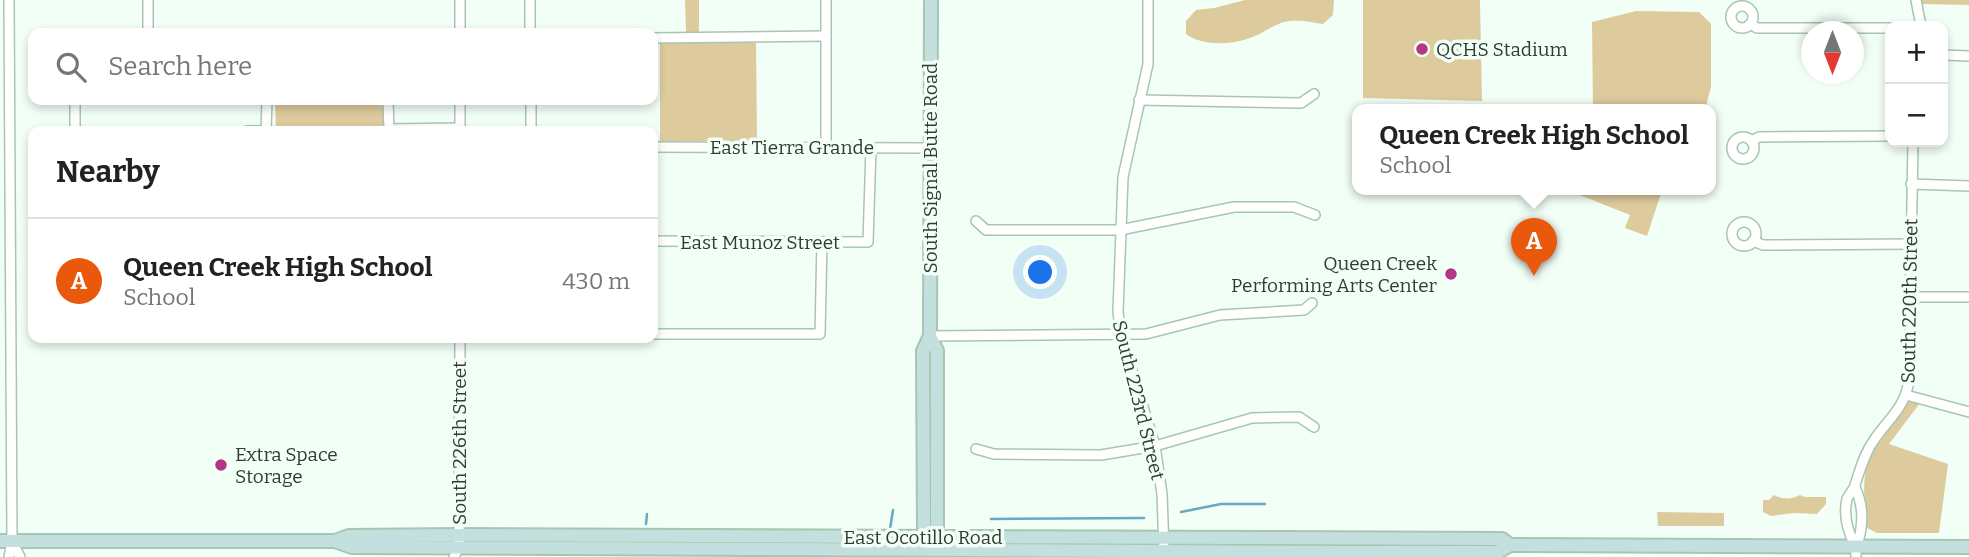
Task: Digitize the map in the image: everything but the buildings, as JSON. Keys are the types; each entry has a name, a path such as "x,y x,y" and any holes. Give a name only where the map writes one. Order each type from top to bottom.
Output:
{"main road":[{"name":"South Signal Butte Road","path":"931,0 930,336 937,351 937,528 931,548"},
{"name":"East Ocotillo Road","path":"6,541 335,541 352,547 459,549 931,548 1163,545 1350,538 1502,539 1510,545"},
{"name":"East Ocotillo Road","path":"1163,545 1349,555 1498,552 1510,545 1855,552 1969,547"}],"street":[{"path":"9,0 5,232 6,541 9,557"},
{"path":"148,0 148,28"},
{"path":"460,0 460,28"},
{"path":"530,0 530,28"},
{"path":"826,0 826,147"},
{"name":"South 223rd Street","path":"1148,0 1148,64 1123,177 1118,312 1121,335 1155,446 1162,494 1163,545"},
{"path":"1916,0 1920,21"},
{"path":"1750,24 1757,28 1885,28"},
{"path":"658,38 826,36"},
{"path":"1948,55 1969,56"},
{"path":"1139,100 1301,103 1314,94"},
{"path":"75,105 75,126"},
{"path":"267,105 267,126"},
{"path":"388,105 389,126"},
{"path":"460,105 460,126"},
{"path":"531,105 531,126"},
{"path":"1751,141 1759,137 1885,136"},
{"name":"East Tierra Grande","path":"658,147 930,148"},
{"name":"South 220th Street","path":"1855,552 1846,529 1847,499 1855,488 1862,462 1873,441 1898,411 1906,395 1910,365 1913,147"},
{"name":"East Munoz Street","path":"658,241 868,242 871,148"},
{"path":"1912,184 1969,186"},
{"path":"976,221 986,230 1120,230 1234,207 1294,207 1315,215"},
{"path":"1753,241 1763,245 1911,244"},
{"path":"658,334 820,334 822,242"},
{"path":"1911,297 1969,297"},
{"path":"930,336 1146,334 1220,315 1304,310 1312,303"},
{"name":"South 226th Street","path":"459,549 460,343"},
{"path":"1906,395 1969,412"},
{"path":"976,449 994,454 1101,455 1155,446 1252,418 1299,417 1314,427"},
{"name":"South 220th Street","path":"1855,488 1860,499 1861,530 1855,552"},
{"path":"1349,555 1350,538"},
{"path":"6,541 20,557"}],"shaded area":[{"path":"685,0 699,0 699,33 686,33"},
{"path":"1245,0 1334,0 1333,15 1323,24 1284,22 1247,39 1229,43 1210,43 1186,34 1186,21 1196,10"},
{"name":"QCHS Stadium","path":"1363,0 1480,0 1482,101 1363,98"},
{"path":"1921,0 1969,0 1969,5 1922,4"},
{"path":"1636,11 1699,12 1711,24 1711,87 1707,104 1593,104 1592,22"},
{"path":"660,43 756,43 757,141 660,141"},
{"path":"275,105 384,105 384,126 276,126"},
{"path":"1580,195 1660,195 1647,236 1625,228 1630,215"},
{"path":"1908,400 1920,403 1889,444 1948,464 1939,533 1877,533 1867,528 1865,523 1865,472 1874,448 1900,415"},
{"path":"1774,495 1784,498 1800,495 1826,497 1826,504 1817,514 1771,516 1763,512 1763,500 1769,500"},
{"path":"1657,512 1724,513 1724,526 1658,526"}],"waterway":[{"path":"1181,512 1221,504 1265,504"},
{"path":"890,529 893,510"},
{"path":"646,524 647,514"},
{"path":"991,519 1144,518"}],"place":[{"name":"QCHS Stadium","path":"1422,49"},
{"name":"Queen Creek Performing Arts Center","path":"1451,274"},
{"name":"Queen Creek High School","path":"1534,276"},
{"name":"Extra Space Storage","path":"221,465"}]}
